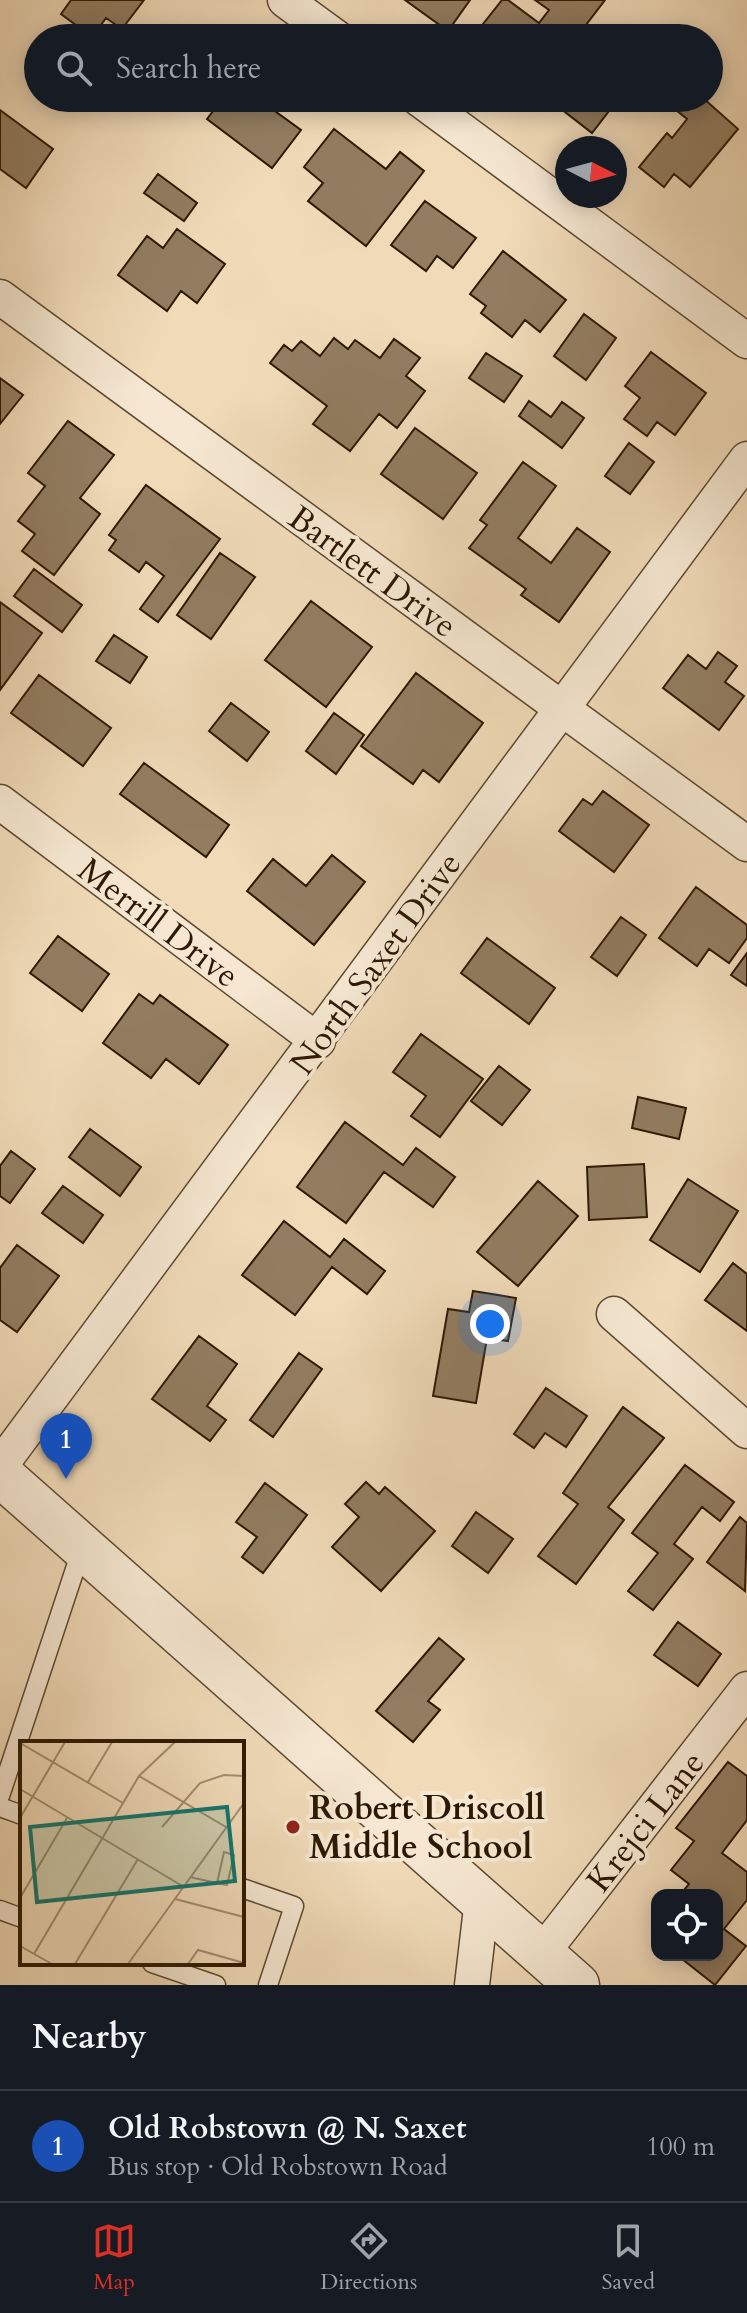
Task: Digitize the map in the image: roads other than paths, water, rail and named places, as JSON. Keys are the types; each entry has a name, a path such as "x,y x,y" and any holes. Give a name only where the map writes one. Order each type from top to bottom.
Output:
{"street":[{"path":"285,0 318,24"},
{"path":"437,112 747,341"},
{"name":"Bartlett Drive","path":"0,297 747,844"},
{"name":"North Saxet Drive","path":"0,1466 747,459"},
{"name":"Merrill Drive","path":"0,802 318,1041"},
{"path":"614,1314 747,1431"},
{"path":"0,1474 577,1985"},
{"name":"Krejci Lane","path":"542,1953 747,1689"},
{"path":"472,1985 482,1900"}],"lane":[{"path":"0,1796 83,1548"},
{"path":"0,1807 20,1814"},
{"path":"244,1889 294,1906 268,1985"},
{"path":"0,1910 20,1917"},
{"path":"158,1965 216,1985"}],"place":[{"name":"Old Robstown @ N. Saxet","path":"66,1479"},
{"name":"Robert Driscoll Middle School","path":"293,1827"}]}
